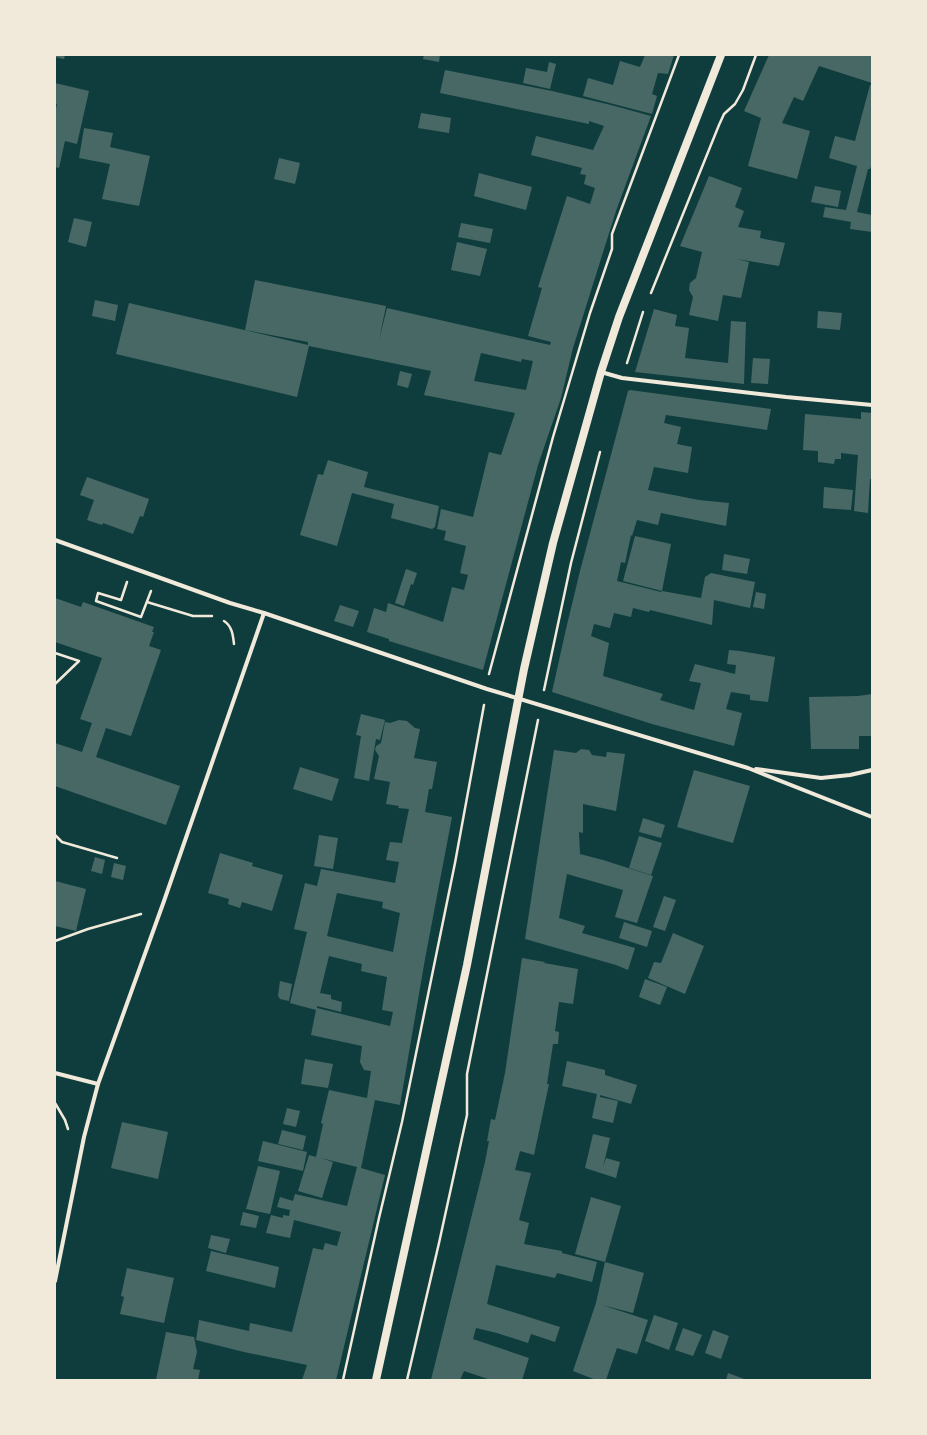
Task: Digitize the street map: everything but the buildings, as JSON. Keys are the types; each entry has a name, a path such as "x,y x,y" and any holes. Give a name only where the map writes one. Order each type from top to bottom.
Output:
{"main road":[{"path":"376,1380 467,966 518,698 553,543 601,372 619,317 721,55"}],"street":[{"path":"601,372 622,378 786,397 872,405"},
{"path":"55,540 230,602 487,688 748,768 872,816"},
{"path":"55,1281 84,1137 98,1084 164,901 264,613"},
{"path":"748,768 821,778 843,776 872,770"},
{"path":"55,1073 98,1084"}],"path":[{"path":"482,672 489,675 553,437 590,313 612,249 612,234 679,55"},
{"path":"120,580 133,584"},
{"path":"127,582 121,600 98,593 96,601 141,617 151,590 146,588"},
{"path":"147,602 194,616 210,615 216,617"},
{"path":"221,619 227,622 232,630 235,647"},
{"path":"55,653 79,661 55,684"},
{"path":"343,1380 402,1122 455,863 487,688"},
{"path":"55,835 62,842 117,858"},
{"path":"55,941 88,929 148,912"}]}
